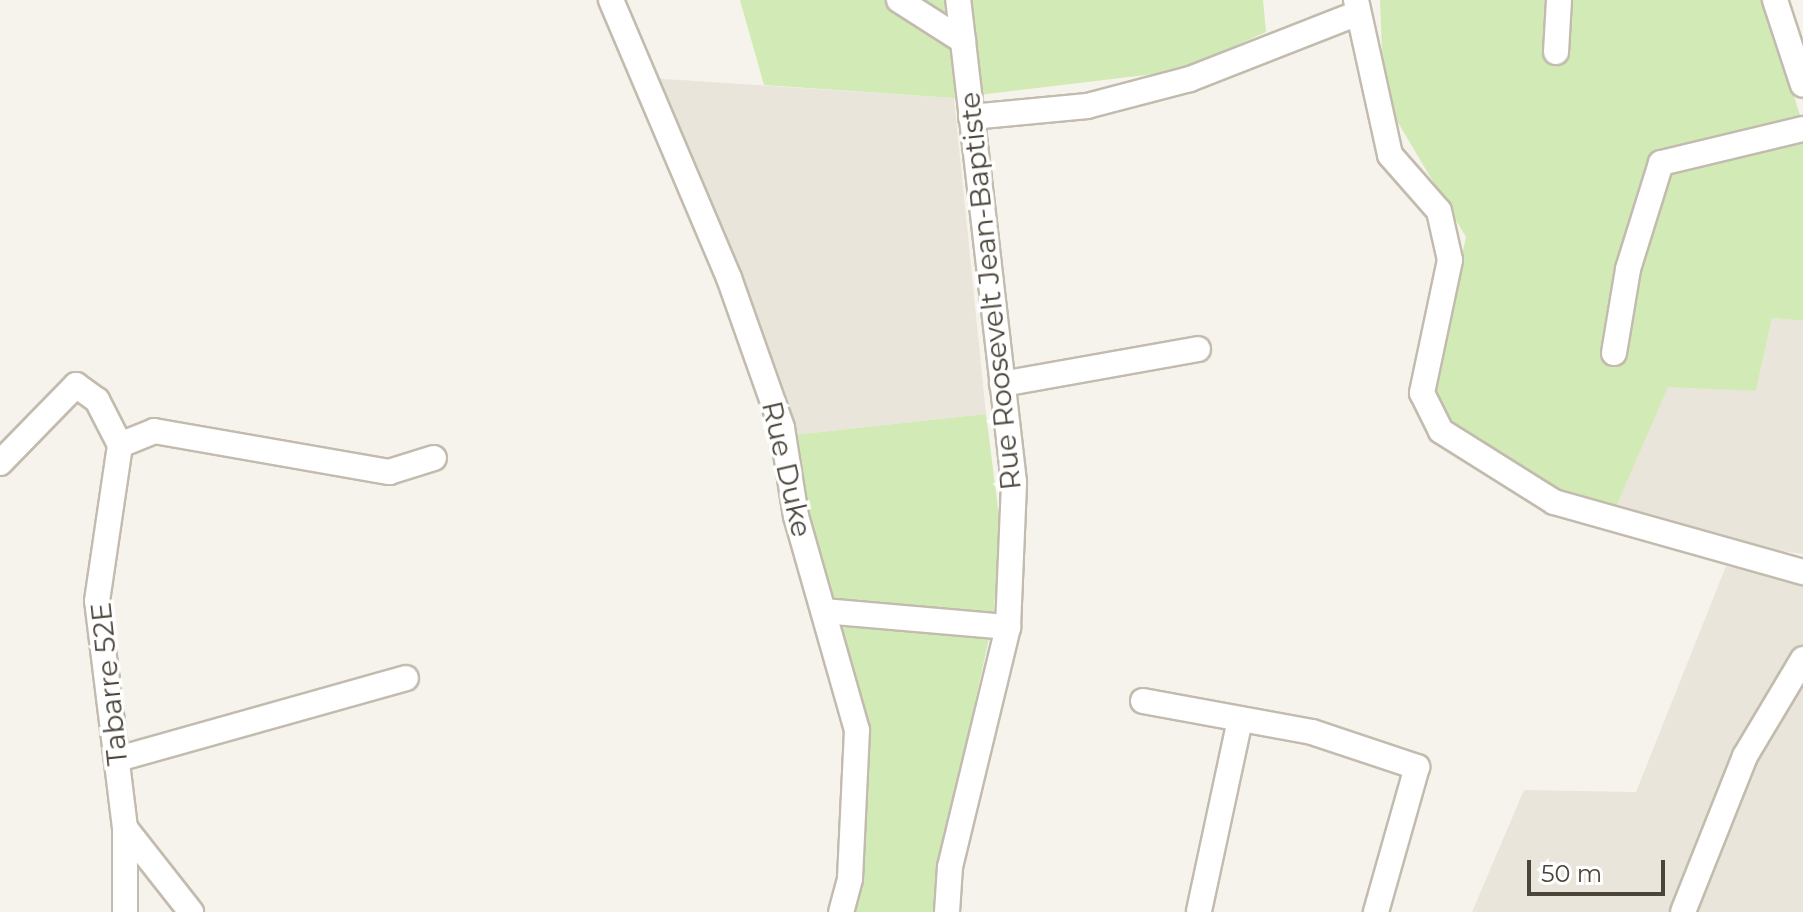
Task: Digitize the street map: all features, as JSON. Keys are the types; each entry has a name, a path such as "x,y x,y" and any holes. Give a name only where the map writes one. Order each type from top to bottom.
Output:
{"street":[{"name":"Rue Duke","path":"611,0 777,413 824,611 857,730 850,879 841,912"},
{"path":"899,0 963,41"},
{"name":"Rue Roosevelt Jean-Baptiste","path":"947,912 950,867 1008,627 1014,482 958,0"},
{"path":"1556,52 1559,0"},
{"path":"1775,0 1803,85"},
{"path":"971,117 1087,106 1190,79 1356,7 1390,155 1439,211 1450,260 1422,393 1441,431 1554,502 1803,572"},
{"path":"1614,353 1628,269 1661,163 1803,129"},
{"path":"1002,384 1198,349"},
{"path":"0,463 76,385 97,400 120,445 154,431 389,472 434,458"},
{"name":"Tabarre 52E","path":"120,445 97,601 125,828 125,912"},
{"path":"824,611 1008,627"},
{"path":"1683,912 1745,756 1803,659"},
{"path":"118,759 406,678"},
{"path":"1143,701 1312,732 1417,767 1376,912"},
{"path":"1199,911 1240,719"},
{"path":"125,828 191,912"}],"shaded area":[{"path":"649,78 954,98 986,414 793,435"},
{"path":"1772,318 1803,321 1803,554 1704,539 1616,507 1668,386 1756,391"},
{"path":"1726,566 1803,581 1803,647 1733,748 1677,912 1472,912 1524,790 1636,792"},
{"path":"1803,689 1803,912 1691,912 1751,754"}],"green space":[{"path":"740,0 1263,0 1266,32 1179,71 954,98 764,85"},
{"path":"1380,0 1764,0 1803,125 1803,321 1772,318 1756,391 1668,387 1616,507 1560,492 1448,422 1432,385 1466,237 1384,99"},
{"path":"986,414 1001,532 993,617 832,604 797,479 793,435"},
{"path":"839,619 989,638 939,868 936,912 850,912 867,729"}]}
